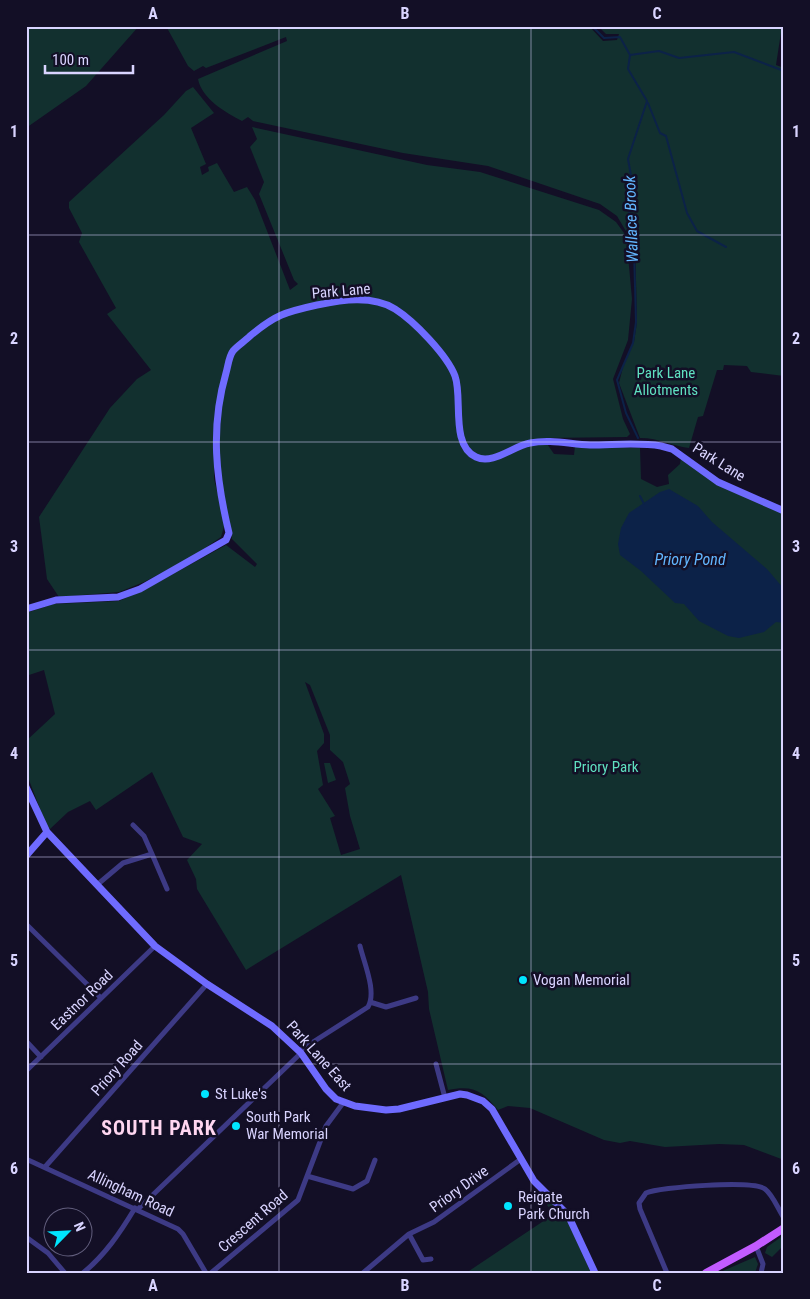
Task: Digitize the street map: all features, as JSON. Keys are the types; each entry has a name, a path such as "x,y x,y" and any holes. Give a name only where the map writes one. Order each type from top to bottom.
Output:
{"main road":[{"path":"706,1273 756,1246 784,1228"}],"street":[{"name":"Park Lane","path":"26,609 56,600 118,597 140,589 226,540 229,533 216,475 216,436 221,390 232,352 266,323 282,313 334,302 379,302 395,309 433,345 454,375 458,386 459,425 462,439 471,454 477,458 492,458 524,444 540,441 576,444 662,446 672,449 718,482 784,511"},
{"name":"Park Lane East","path":"26,787 47,832 155,946 207,984 272,1026 300,1052 326,1089 343,1103 386,1110 467,1095 483,1101 492,1109 536,1184 568,1216 595,1273"},
{"path":"133,825 144,836 167,889"},
{"path":"26,856 47,832"},
{"path":"98,884 122,863 152,854"},
{"path":"26,924 101,998"},
{"name":"Eastnor Road","path":"26,1071 155,946"},
{"path":"83,1273 103,1255 136,1209 300,1052 365,1010 370,1002 370,990 360,946"},
{"name":"Priory Road","path":"45,1168 207,984"},
{"path":"370,1002 386,1007 416,998"},
{"path":"26,1041 41,1057"},
{"path":"436,1064 445,1098"},
{"name":"Crescent Road","path":"211,1273 298,1200 326,1126 343,1103"},
{"name":"Allingham Road","path":"26,1159 171,1226 183,1234 206,1273"},
{"path":"307,1176 353,1189 367,1181 375,1160"},
{"name":"Priory Drive","path":"365,1272 409,1234 434,1222 521,1160"},
{"path":"667,1273 640,1210 639,1203 646,1193 718,1184 753,1185 766,1190 784,1218"},
{"path":"409,1234 422,1263 430,1259"},
{"path":"26,1236 48,1253 65,1273"},
{"path":"756,1246 763,1264 761,1273"}],"green space":[{"path":"26,26 139,26 86,86 26,128"},
{"name":"Park Lane Allotments","path":"166,26 589,26 603,41 617,40 619,34 606,34 598,26 782,26 776,65 784,68 784,376 751,372 747,366 724,365 723,370 717,370 703,416 698,417 689,448 654,439 640,438 619,383 624,363 634,342 637,322 635,238 630,238 617,216 600,204 488,166 403,153 253,121 248,117 242,121 209,99 200,86 198,79 287,41 286,37 206,68 203,66 194,71 188,66"},
{"name":"Priory Park","path":"193,87 214,113 191,128 206,164 200,167 202,175 209,171 208,167 217,163 234,192 247,187 255,200 290,290 298,284 294,280 259,194 264,182 250,147 257,139 252,127 427,165 480,172 599,210 616,222 624,233 627,244 632,299 628,340 613,379 623,419 630,434 627,437 543,438 554,454 574,455 575,446 640,448 641,479 657,487 669,484 668,475 680,464 681,458 691,466 784,513 784,1160 744,1145 719,1144 665,1147 630,1141 620,1143 604,1140 530,1108 508,1106 498,1110 482,1094 471,1089 448,1090 401,875 246,970 197,889 196,879 187,860 202,844 183,837 152,772 96,810 90,801 68,812 50,829 45,822 26,772 26,741 55,714 44,670 26,676 26,613 54,604 119,601 144,590 226,545 255,567 257,564 232,539 219,481 214,418 214,479 225,523 221,537 192,557 144,582 119,592 59,597 47,579 39,517 110,408 137,379 151,370 107,314 116,308 79,242 82,233 69,208 69,202 164,115 186,91","holes":["305,682 310,685 330,735 330,750 343,762 350,784 345,788 350,816 360,849 341,855 330,818 335,816 318,789 323,785 317,751 324,743 324,734"]},
{"path":"324,763 330,763 336,780 328,783"},
{"path":"550,1201 568,1222 591,1273 466,1273 554,1214 547,1205"},
{"path":"784,1235 784,1245 772,1257 765,1253 767,1247"},
{"path":"755,1257 758,1264 755,1273 718,1273"}],"water":[{"name":"Priory Pond","path":"669,489 698,506 712,522 767,569 784,589 784,610 781,612 784,623 776,622 764,632 739,638 728,636 699,621 684,604 675,603 641,571 620,555 618,544 621,528 629,513 660,492"}],"waterway":[{"name":"Wallace Brook","path":"592,26 604,38 620,37 630,55 628,69 647,101 628,159 632,181 629,216 634,250 636,322 633,343 617,380 626,413 638,438"},
{"path":"630,55 659,51 679,58 734,52 784,71"},
{"path":"648,103 660,133 666,136 687,213 697,231 726,247"},
{"path":"640,496 644,504"}],"place":[{"name":"Vogan Memorial","path":"523,980"},
{"name":"St Luke's","path":"205,1094"},
{"name":"South Park War Memorial","path":"236,1126"},
{"name":"Reigate Park Church","path":"508,1206"}],"district":[{"name":"SOUTH PARK","path":"159,1128"}]}
